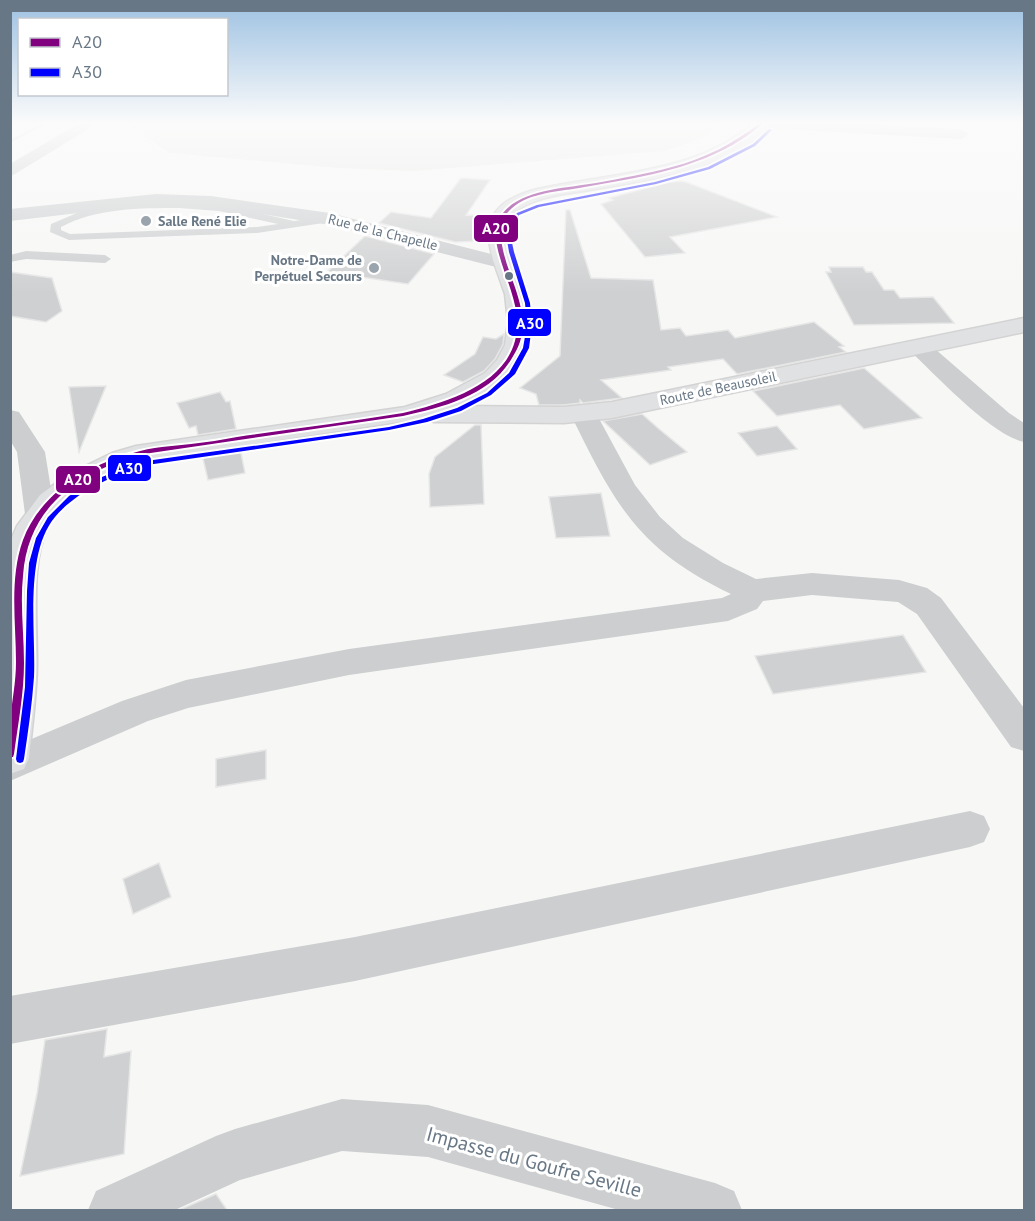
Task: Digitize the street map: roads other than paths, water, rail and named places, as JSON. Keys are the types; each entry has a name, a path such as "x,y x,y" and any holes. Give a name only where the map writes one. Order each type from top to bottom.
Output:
{"main road":[{"path":"10,758 19,680 16,566 26,540 40,514 55,499 83,479 119,460 136,454 408,414 444,404 468,393 500,374 509,363 517,346 521,328 515,293 504,262 496,228 504,213 521,201 547,193 617,179"},
{"name":"Route de Beausoleil","path":"408,414 564,415 612,410 1024,325"}],"street":[{"name":"Rue de la Chapelle","path":"10,215 156,199 212,201 330,219 504,262"},
{"path":"920,347 1000,419 1024,434"},
{"path":"583,413 612,468 648,522 661,535 724,578 753,591 812,585 899,591 916,596 929,606 1024,736"},
{"path":"10,418 31,452 40,514"},
{"path":"10,765 135,711 186,694 349,662 728,609 745,601 753,591"},
{"path":"10,1020 355,959 970,829"},
{"name":"Impasse du Goufre Seville","path":"115,1210 235,1155 342,1125 428,1131 714,1210"}],"lane":[{"path":"292,224 253,214 194,205 94,211 55,226 56,231 69,237 257,230 330,219"},
{"path":"10,259 26,255 105,259"}],"place":[{"name":"Salle René Elie","path":"146,221"},
{"name":"Notre-Dame de Perpétuel Secours","path":"374,268"}]}
